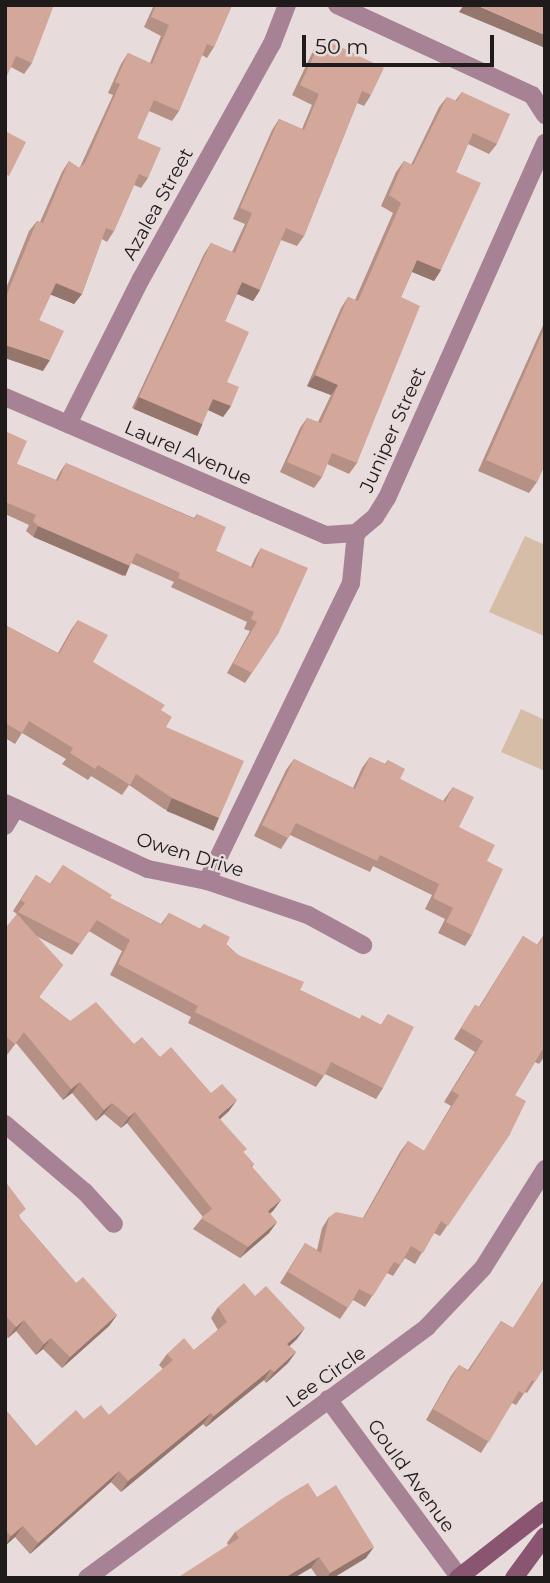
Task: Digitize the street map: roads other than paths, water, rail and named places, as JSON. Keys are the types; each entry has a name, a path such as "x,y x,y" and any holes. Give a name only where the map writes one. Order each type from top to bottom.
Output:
{"main road":[{"path":"459,1578 545,1510"},
{"path":"514,1578 545,1536"}],"street":[{"name":"Azalea Street","path":"68,424 141,279 272,44 287,5"},
{"path":"337,5 532,95 545,115"},
{"name":"Juniper Street","path":"356,533 375,517 387,498 545,143"},
{"name":"Laurel Avenue","path":"5,397 326,535 356,533"},
{"path":"207,881 351,583 356,533"},
{"path":"5,827 11,805"},
{"name":"Owen Drive","path":"11,805 148,869 207,881 308,915 363,945"},
{"path":"5,1124 85,1192 114,1224"},
{"name":"Lee Circle","path":"87,1578 328,1399 401,1350 468,1287 545,1169"},
{"name":"Gould Avenue","path":"328,1399 459,1578"}]}
